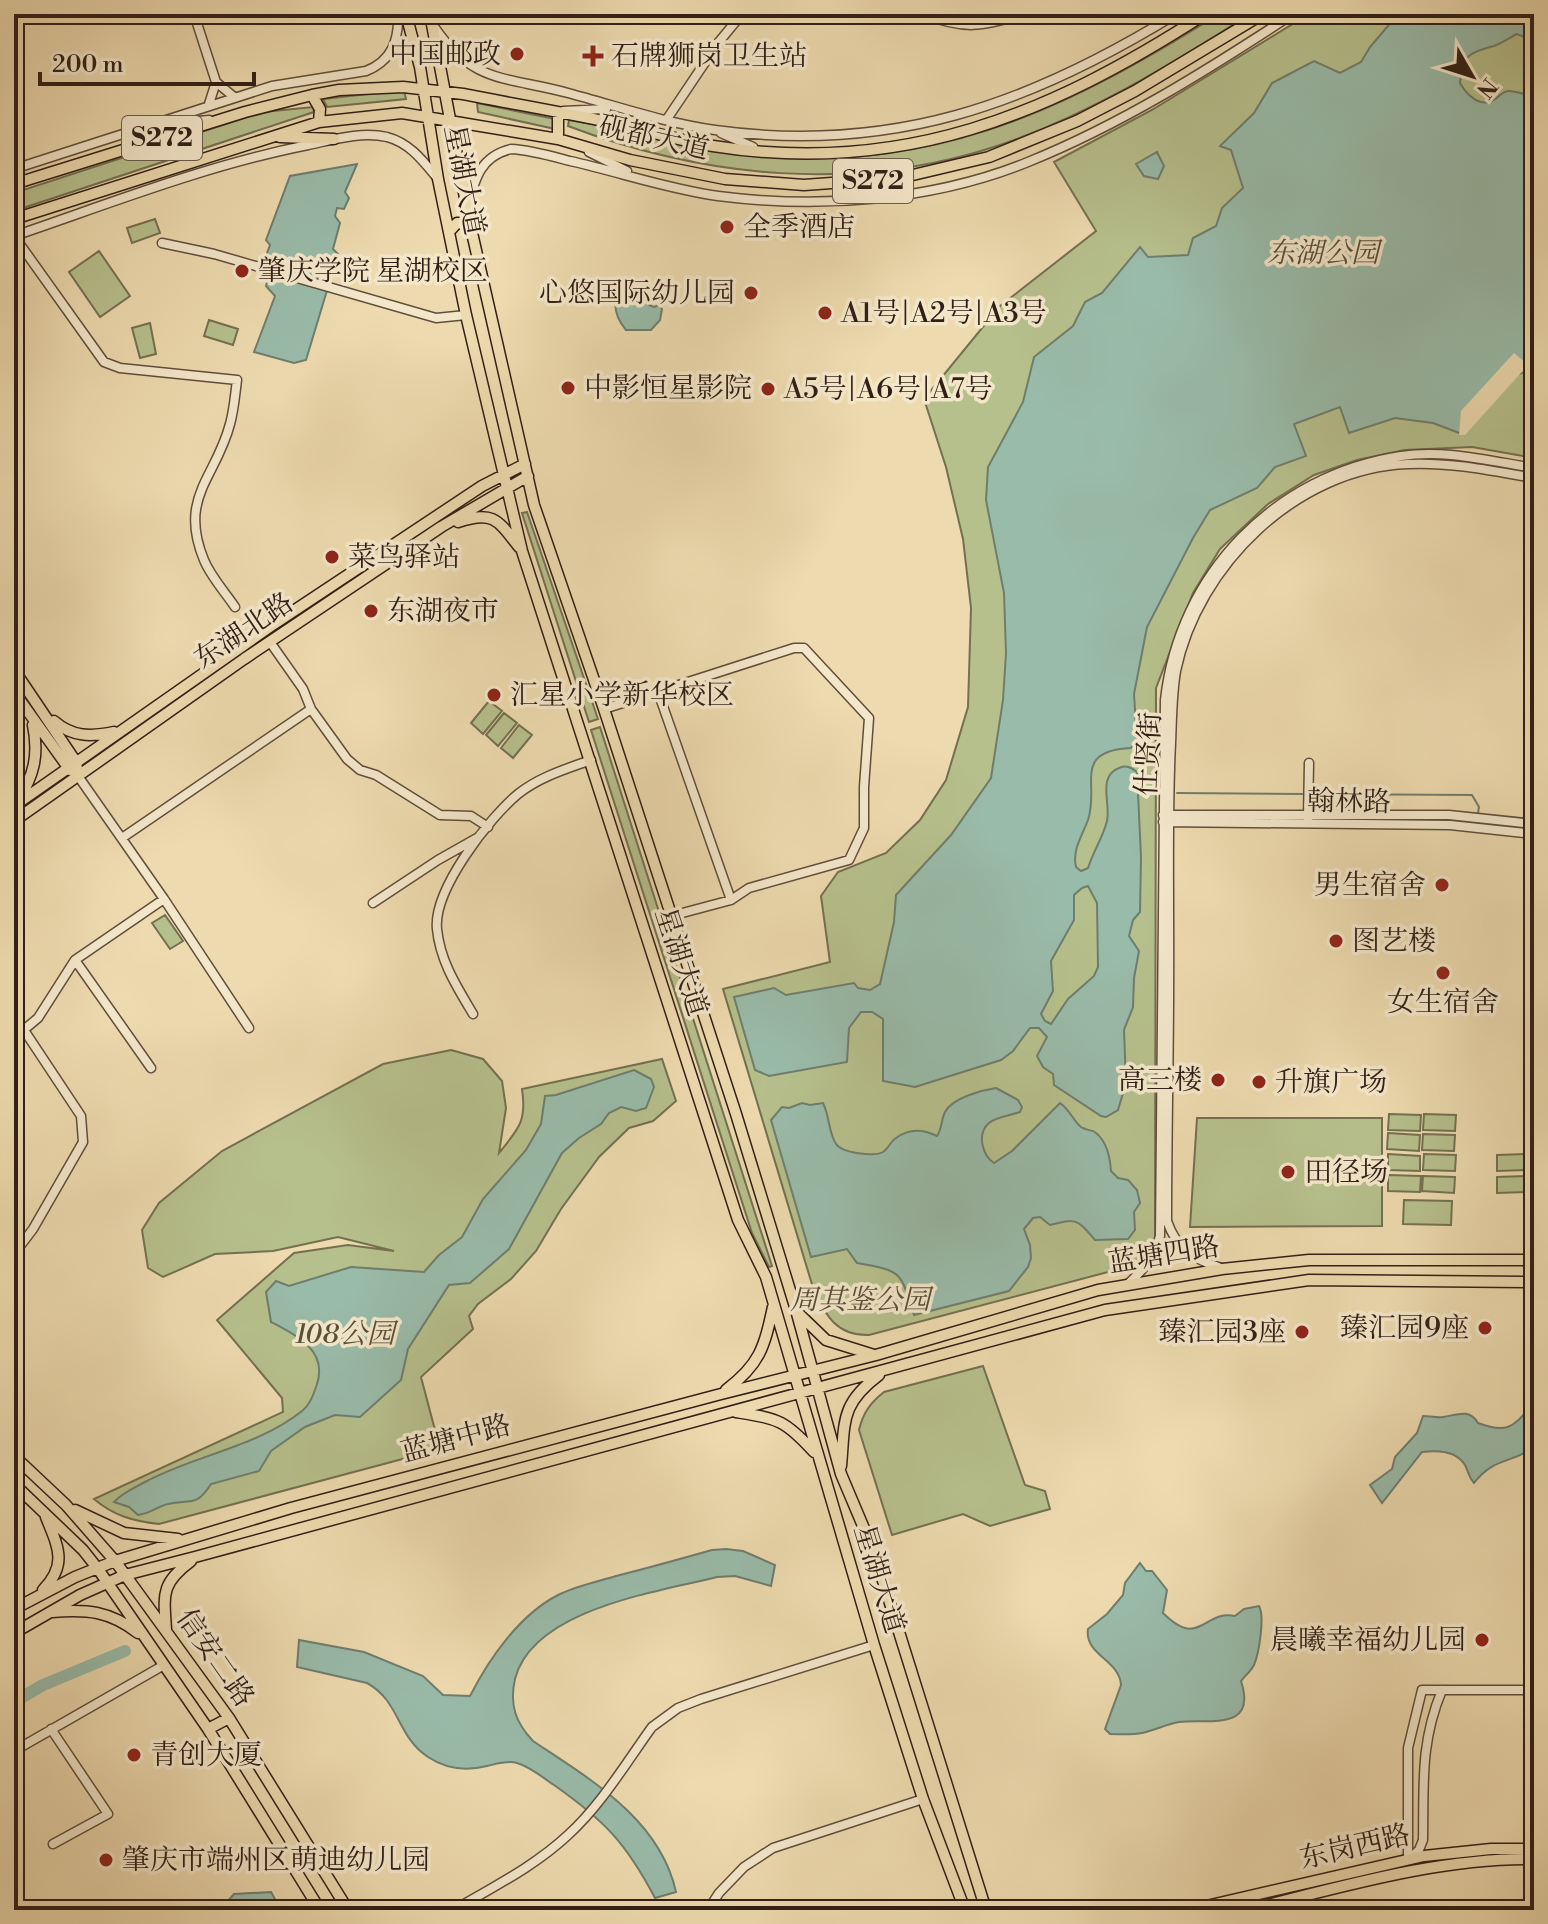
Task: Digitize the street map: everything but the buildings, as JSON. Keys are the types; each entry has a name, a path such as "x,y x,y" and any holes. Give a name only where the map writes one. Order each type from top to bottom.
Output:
{"main road":[{"name":"星湖大道","path":"406,14 424,88 438,179 466,315 522,551 738,1220 766,1277 874,1645 923,1799 965,1910"},
{"name":"砚都大道","path":"14,184 222,119 312,95 368,88 446,91 714,146 761,151 803,154 907,145 969,131 1031,109 1090,83 1205,14"},
{"name":"砚都大道","path":"14,219 270,136 319,122 379,114 427,115 558,139 665,168 761,183 852,183 929,173 989,157 1077,121 1135,91 1263,14"},
{"name":"星湖大道","path":"431,19 470,224 534,505 604,709 784,1272 841,1474 874,1552 986,1906"},
{"path":"312,95 320,109 319,122"},
{"path":"558,112 558,139"},
{"path":"270,136 334,139"},
{"path":"449,232 457,223 470,224"},
{"name":"东湖北路","path":"14,821 270,642 502,474 525,464"},
{"name":"东湖北路","path":"14,806 100,745 438,522 528,476"},
{"path":"438,522 489,516 501,524 522,551"},
{"path":"14,670 43,712 78,776"},
{"path":"14,692 32,719 72,765"},
{"path":"43,712 62,727 81,735 121,731"},
{"path":"32,719 43,712"},
{"path":"14,806 35,768 37,745 32,719"},
{"path":"100,745 107,756"},
{"path":"1309,1260 1309,1280"},
{"name":"蓝塘四路","path":"812,1371 1042,1305 1128,1284 1222,1269 1309,1260 1534,1260"},
{"path":"766,1277 784,1272"},
{"name":"蓝塘四路","path":"816,1388 1105,1310 1309,1280 1534,1282"},
{"path":"1042,1305 1032,1316 1037,1324 1049,1326"},
{"path":"721,1394 748,1373 760,1356 774,1306"},
{"path":"796,1310 826,1340 876,1355"},
{"name":"蓝塘中路","path":"14,1609 115,1561 183,1540 341,1494 812,1371"},
{"path":"841,1474 845,1413 857,1394 883,1372"},
{"name":"蓝塘中路","path":"14,1633 125,1575 816,1388"},
{"path":"730,1411 783,1422 816,1454"},
{"path":"611,1423 617,1429 618,1443"},
{"name":"信安二路","path":"14,1456 66,1505 115,1561 229,1718 348,1910"},
{"name":"信安二路","path":"14,1484 98,1569 208,1729 320,1910"},
{"path":"341,1494 338,1503 340,1510 348,1516"},
{"path":"66,1505 124,1533 183,1540"},
{"path":"36,1597 52,1580 59,1559 56,1541 43,1511"},
{"path":"166,1631 166,1588 176,1572 195,1557"},
{"path":"50,1612 101,1612 125,1622 149,1640"},
{"path":"208,1729 229,1718"},
{"name":"东岗西路","path":"1189,1910 1408,1859 1459,1852 1534,1849"},
{"name":"东岗西路","path":"1248,1910 1427,1868 1534,1859"},
{"path":"951,1868 963,1868 971,1862"}],"street":[{"path":"194,14 216,82 234,97"},
{"path":"15,168 272,86 354,74 376,67 394,46 399,28 398,14"},
{"path":"667,119 718,43 742,14"},
{"path":"923,14 967,27 1023,14"},
{"path":"431,19 456,55 486,74 622,110 714,130 767,135 852,134 903,129 941,121 1000,103 1055,81 1176,14"},
{"path":"468,205 483,164 501,151 511,149 639,177 675,189 802,202 881,197 978,179 1028,162 1111,123 1180,85 1293,14"},
{"path":"209,104 216,82"},
{"path":"558,112 591,108 622,110"},
{"path":"147,128 222,119"},
{"path":"714,130 761,151"},
{"path":"235,607 205,563 194,519 203,481 230,425 237,380 120,368 104,362 14,236 178,180 334,139 364,135 395,140 412,149 438,179"},
{"path":"578,146 639,177"},
{"path":"178,180 226,150"},
{"path":"162,243 214,254 436,318 466,315"},
{"path":"1128,1284 1146,1268 1160,1236 1165,700 1168,672 1179,633 1196,598 1216,564 1241,535 1300,491 1331,475 1365,463 1403,456 1451,455 1534,468"},
{"name":"仕贤街","path":"1222,1269 1196,1260 1181,1248 1172,1236 1167,1221 1165,818 1174,687 1186,635 1215,578 1246,540 1270,518 1336,481 1366,471 1405,464 1449,464 1534,478"},
{"path":"270,642 303,689 311,709 347,759 360,770 376,775 440,815 471,816 486,830"},
{"path":"604,709 794,648 804,648 869,718 864,828 849,860 749,888 731,900 671,916"},
{"path":"658,692 731,900"},
{"path":"122,838 311,709"},
{"path":"473,1014 440,951 436,925 440,901 455,871 509,802 531,785 591,760"},
{"path":"1308,819 1309,763"},
{"path":"78,776 249,1028"},
{"name":"翰林路","path":"1308,819 1449,815 1534,824"},
{"name":"翰林路","path":"1165,818 1308,819 1450,825 1534,834"},
{"path":"373,903 486,830"},
{"path":"438,860 455,871"},
{"path":"14,1038 38,1018 75,960 164,899"},
{"path":"75,960 151,1068"},
{"path":"14,1015 81,1116 83,1142 33,1229 14,1254"},
{"path":"454,1910 542,1856 571,1832 590,1812 652,1727 678,1708 874,1645"},
{"path":"14,1751 164,1665"},
{"path":"1408,1859 1408,1748 1422,1690 1534,1690"},
{"path":"1408,1859 1419,1850 1423,1840 1424,1752 1432,1715 1442,1690"},
{"path":"51,1729 108,1814 53,1844"},
{"path":"708,1910 719,1893 744,1867 773,1848 923,1799"}],"green space":[{"path":"1219,14 1250,14 1159,70 1063,120 997,146 943,161 889,170 835,174 727,168 620,144 568,126 569,120 775,157 845,158 903,151 959,139 1065,100"},
{"name":"东湖公园","path":"1309,14 1534,14 1534,458 1472,447 1405,450 1357,460 1314,475 1268,504 1220,549 1193,593 1156,688 1155,1241 1144,1256 1127,1267 869,1335 849,1332 828,1316 814,1291 723,989 830,962 821,896 838,872 886,853 920,820 946,780 968,707 971,608 963,539 946,467 924,399 1000,306 1096,231 1054,162 1152,110"},
{"path":"404,90 406,99 327,107 323,99"},
{"path":"477,103 555,119 555,129 478,112"},
{"path":"313,107 314,112 14,211 14,193 263,112"},
{"path":"155,219 160,233 132,243 127,228"},
{"path":"99,251 130,296 100,317 69,272"},
{"path":"209,320 238,329 233,345 204,336"},
{"path":"150,323 156,354 140,358 132,328"},
{"path":"527,512 598,719 589,722 522,513"},
{"path":"489,701 502,711 483,734 471,723"},
{"path":"504,713 517,723 498,746 486,735"},
{"path":"519,725 532,735 513,758 501,748"},
{"path":"600,727 772,1266 769,1267 752,1233 591,730"},
{"path":"165,915 183,941 170,949 152,923"},
{"name":"108公园","path":"451,1050 483,1059 502,1081 506,1108 499,1153 520,1124 522,1089 662,1059 676,1101 653,1121 629,1128 599,1157 561,1209 536,1251 511,1279 478,1304 469,1316 473,1329 421,1377 440,1449 159,1524 124,1517 94,1499 283,1412 282,1398 217,1320 294,1253 348,1245 394,1251 338,1237 273,1251 215,1254 163,1277 148,1268 142,1230 159,1203 222,1151 383,1064"},
{"path":"1389,1114 1421,1115 1420,1131 1388,1130"},
{"path":"1424,1114 1456,1115 1455,1131 1423,1130"},
{"name":"田径场","path":"1197,1118 1382,1118 1382,1226 1190,1227"},
{"path":"1388,1133 1420,1135 1419,1151 1387,1149"},
{"path":"1423,1134 1455,1135 1454,1151 1422,1150"},
{"path":"1388,1154 1420,1156 1420,1171 1388,1170"},
{"path":"1424,1154 1456,1155 1455,1171 1423,1170"},
{"path":"1527,1154 1527,1170 1497,1171 1497,1155"},
{"path":"1388,1175 1421,1176 1420,1192 1388,1191"},
{"path":"1423,1176 1455,1177 1454,1193 1422,1191"},
{"path":"1527,1176 1528,1192 1497,1193 1497,1177"},
{"path":"1404,1200 1452,1201 1451,1225 1403,1224"},
{"path":"983,1366 1025,1485 1045,1491 1050,1509 990,1526 963,1514 892,1535 859,1430 865,1413 884,1392"}],"shaded area":[{"path":"1398,14 1534,14 1534,41 1517,34 1473,53 1465,61 1460,83 1469,95 1482,102 1492,101 1506,91 1534,93 1534,375 1529,372 1517,374 1462,434 1433,423 1395,418 1349,433 1340,407 1294,424 1306,456 1275,467 1257,488 1210,510 1193,538 1147,627 1134,694 1137,741 1131,748 1112,751 1094,763 1091,807 1075,855 1076,867 1081,871 1088,868 1107,821 1108,777 1122,767 1135,770 1141,857 1140,912 1133,920 1129,936 1139,951 1133,1007 1124,1030 1126,1083 1118,1110 1106,1117 1101,1116 1054,1085 1053,1074 1043,1067 1037,1056 1047,1037 1039,1028 1030,1028 1013,1051 1001,1060 915,1087 883,1081 883,1019 872,1012 861,1012 849,1028 847,1062 769,1076 755,1070 734,997 774,988 786,995 854,983 858,988 870,990 880,984 894,922 896,895 951,835 991,778 1003,700 1006,653 1004,593 986,500 988,467 1023,402 1034,357 1073,326 1085,302 1102,293 1140,247 1148,257 1188,255 1193,238 1216,226 1222,208 1243,188 1231,150 1220,146 1254,113 1272,83 1314,61 1340,73 1361,62","holes":["1088,886 1097,903 1098,967 1094,976 1068,999 1051,1024 1041,1014 1053,991 1051,961 1074,920 1074,895"]},
{"path":"1157,152 1164,166 1158,179 1144,176 1136,164"},
{"path":"357,164 345,192 349,198 344,209 337,208 335,216 340,223 333,249 338,254 306,360 294,363 254,352 275,296 266,286 270,272 261,269 270,245 266,240 290,176"},
{"path":"636,282 644,289 649,305 659,305 662,309 660,320 651,330 626,330 618,316 617,295 627,285"},
{"path":"634,1070 651,1079 654,1087 646,1108 636,1111 621,1107 609,1113 601,1124 562,1153 509,1249 470,1283 449,1285 408,1349 401,1380 360,1417 335,1415 305,1427 271,1451 259,1471 211,1484 197,1500 168,1504 138,1515 129,1507 114,1502 129,1490 164,1473 266,1433 307,1406 317,1384 318,1362 308,1345 271,1322 266,1292 276,1281 289,1286 351,1267 424,1272 462,1237 483,1199 526,1150 541,1124 545,1096"},
{"path":"996,1088 1018,1100 1022,1107 1020,1112 996,1119 985,1128 982,1144 990,1160 994,1163 1012,1151 1060,1103 1081,1127 1093,1131 1102,1139 1109,1154 1111,1171 1118,1178 1128,1180 1137,1190 1140,1203 1134,1212 1135,1230 1128,1239 1095,1240 1076,1222 1050,1225 1040,1217 1033,1218 1024,1229 1031,1258 1028,1267 1009,1291 914,1315 902,1282 892,1272 857,1263 847,1249 811,1257 771,1120 782,1107 823,1103 836,1144 851,1152 873,1154 883,1152 894,1139 906,1132 921,1131 937,1136 949,1107 961,1099"},
{"path":"1534,1403 1534,1447 1489,1469 1474,1483 1457,1456 1434,1451 1422,1452 1382,1503 1370,1485 1392,1469 1395,1457 1417,1433 1423,1416 1467,1414 1478,1423 1505,1428 1516,1422"},
{"path":"726,1549 743,1551 775,1565 771,1586 735,1576 717,1577 600,1607 546,1636 526,1655 513,1688 518,1720 533,1741 600,1787 639,1822 655,1843 668,1866 676,1892 655,1898 613,1834 587,1810 537,1773 513,1762 464,1769 435,1761 410,1740 386,1699 367,1683 297,1667 299,1640 364,1652 423,1676 443,1695 470,1696 506,1639 530,1614 558,1595 616,1576"},
{"path":"1140,1563 1146,1571 1152,1571 1167,1590 1163,1613 1186,1628 1201,1626 1225,1615 1235,1616 1244,1609 1259,1606 1261,1626 1258,1652 1253,1667 1241,1681 1244,1698 1242,1709 1236,1716 1226,1720 1179,1722 1138,1734 1110,1734 1105,1729 1121,1685 1115,1669 1091,1645 1088,1629 1107,1614 1123,1595 1125,1583"},
{"path":"271,1892 281,1910 220,1910 234,1894"}],"pier":[{"path":"1514,353 1528,365 1465,435 1459,435 1461,411"}],"waterway":[{"path":"1177,793 1304,794"},
{"path":"1311,794 1472,795 1479,807 1478,813"},
{"path":"14,1702 43,1685 125,1651"}],"place":[{"name":"中国邮政","path":"517,54"},
{"name":"石牌狮岗卫生站","path":"593,56"},
{"name":"全季酒店","path":"727,227"},
{"name":"肇庆学院 星湖校区","path":"242,271"},
{"name":"心悠国际幼儿园","path":"751,293"},
{"name":"A1号|A2号|A3号","path":"825,313"},
{"name":"中影恒星影院","path":"568,388"},
{"name":"A5号|A6号|A7号","path":"768,389"},
{"name":"菜鸟驿站","path":"332,557"},
{"name":"东湖夜市","path":"371,611"},
{"name":"汇星小学新华校区","path":"494,695"},
{"name":"男生宿舍","path":"1442,885"},
{"name":"图艺楼","path":"1336,941"},
{"name":"女生宿舍","path":"1443,973"},
{"name":"高三楼","path":"1218,1080"},
{"name":"升旗广场","path":"1259,1082"},
{"name":"田径场","path":"1288,1172"},
{"name":"臻汇园9座","path":"1485,1328"},
{"name":"臻汇园3座","path":"1302,1332"},
{"name":"晨曦幸福幼儿园","path":"1482,1640"},
{"name":"青创大厦","path":"134,1755"},
{"name":"肇庆市端州区萌迪幼儿园","path":"106,1860"}],"park label":[{"name":"周其鉴公园","path":"860,1300"}]}
